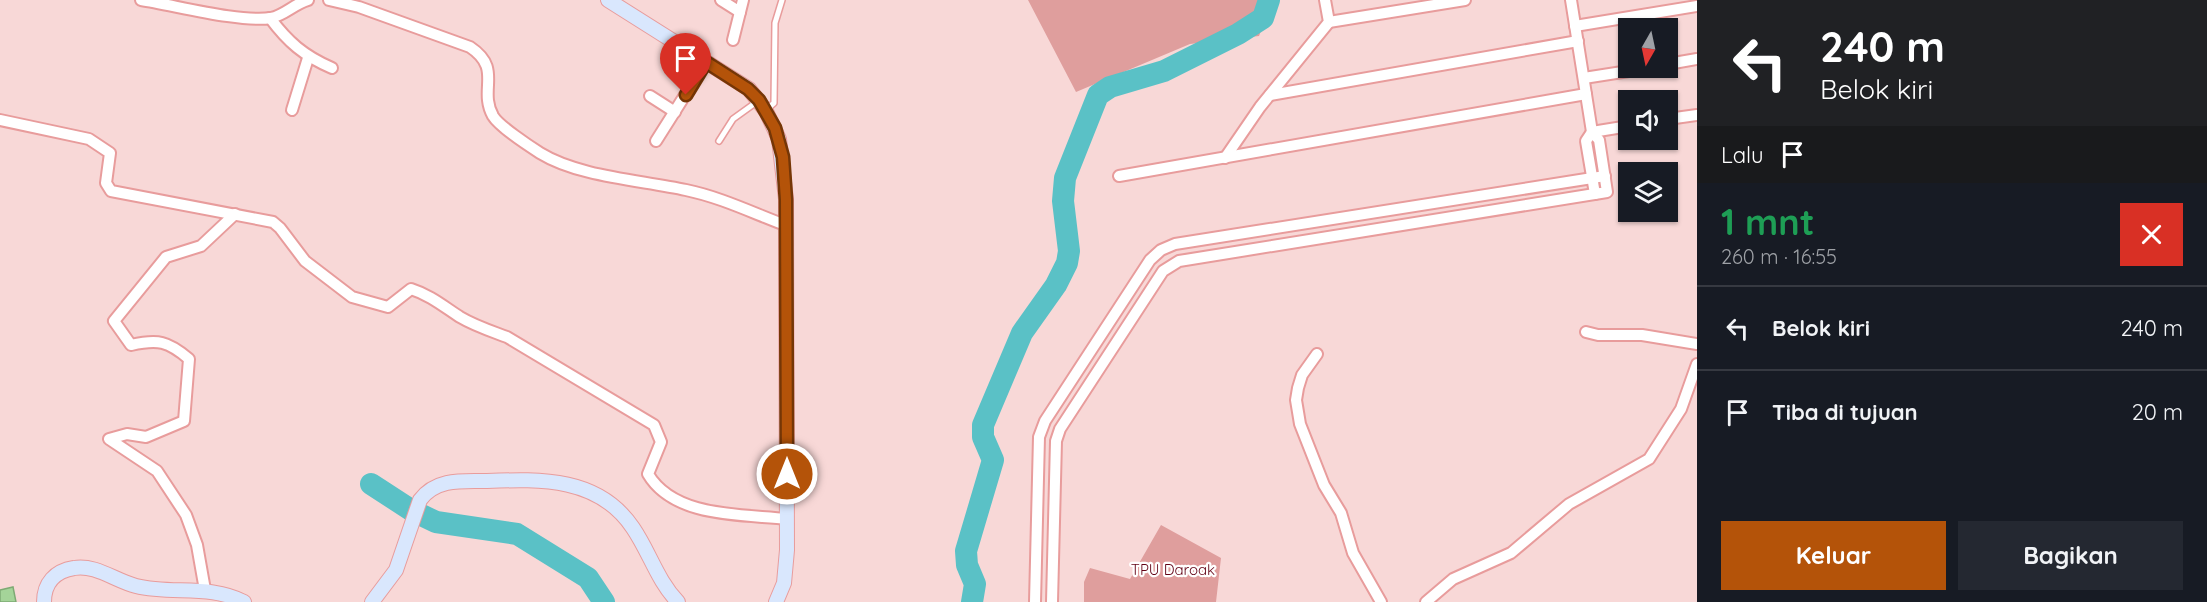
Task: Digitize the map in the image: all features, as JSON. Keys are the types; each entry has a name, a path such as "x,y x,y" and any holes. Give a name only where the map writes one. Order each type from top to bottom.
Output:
{"street":[{"path":"141,0 252,18 270,18 284,14 297,3 308,0"},
{"path":"329,0 359,7 470,47 483,56 487,66 489,106 494,119 550,158 586,170 688,190 785,225"},
{"path":"608,0 748,89 763,105 775,128 783,157 787,519 784,583 776,602"},
{"path":"721,0 740,12"},
{"path":"733,40 743,0"},
{"path":"1325,0 1329,22"},
{"path":"1225,158 1270,95 1329,22 1465,0"},
{"path":"1052,602 1056,441 1060,429 1163,271 1179,261 1607,192 1599,140 1592,132 1571,0"},
{"path":"1575,26 1697,6"},
{"path":"270,18 288,42 308,58 332,68"},
{"path":"1270,95 1578,41"},
{"path":"292,110 308,58"},
{"path":"1678,63 1697,60"},
{"path":"657,141 706,62"},
{"path":"1584,78 1618,73"},
{"path":"1119,176 1586,94"},
{"path":"650,96 675,112"},
{"path":"1678,118 1697,115"},
{"path":"0,120 89,140 102,146 110,153 106,183 111,191 273,222 305,261 352,297 388,307 411,289 425,293 484,330 507,337 654,425 661,442 648,474 656,488 692,508 787,519"},
{"path":"1595,194 1586,141 1592,132 1618,128"},
{"path":"1035,602 1039,437 1051,412 1150,260 1161,250 1186,243 1605,176"},
{"path":"206,590 197,545 186,515 157,471 109,439 127,434 146,437 184,421 189,359 172,345 149,341 130,345 114,321 166,257 201,246 235,214"},
{"path":"1586,332 1598,335 1642,335 1697,344"},
{"path":"1317,354 1302,375 1298,388 1296,400 1300,424 1324,485 1341,513 1344,529 1353,552 1381,602"},
{"path":"1426,602 1453,579 1511,553 1569,504 1649,459 1681,409 1697,364"},
{"path":"372,602 396,570 420,500 432,487 450,482 534,479 573,485 591,493 621,514 633,528 658,578 678,602"},
{"path":"44,602 44,591 53,577 75,567 88,568 137,586 159,590 206,590 244,602"}],"lane":[{"path":"719,141 733,119 763,105 774,103 775,23 782,0"}],"green space":[{"path":"1028,0 1273,0 1259,36 1190,44 1076,92"},
{"name":"TPU Daroak","path":"1161,525 1221,558 1216,602 1084,602 1084,582 1090,568 1130,579"}],"building":[{"path":"13,587 16,602 0,602 0,590"}],"waterway":[{"path":"972,602 975,584 967,565 966,551 993,460 983,437 983,425 1022,333 1056,285 1067,263 1069,251 1063,201 1065,178 1098,95 1110,87 1164,71 1238,34 1263,18 1269,0"},
{"path":"371,484 411,510 436,522 517,534 588,578 604,602"}],"route":[{"path":"686,95 706,62 748,89 759,100 779,139 783,157 786,200 787,474"}]}
